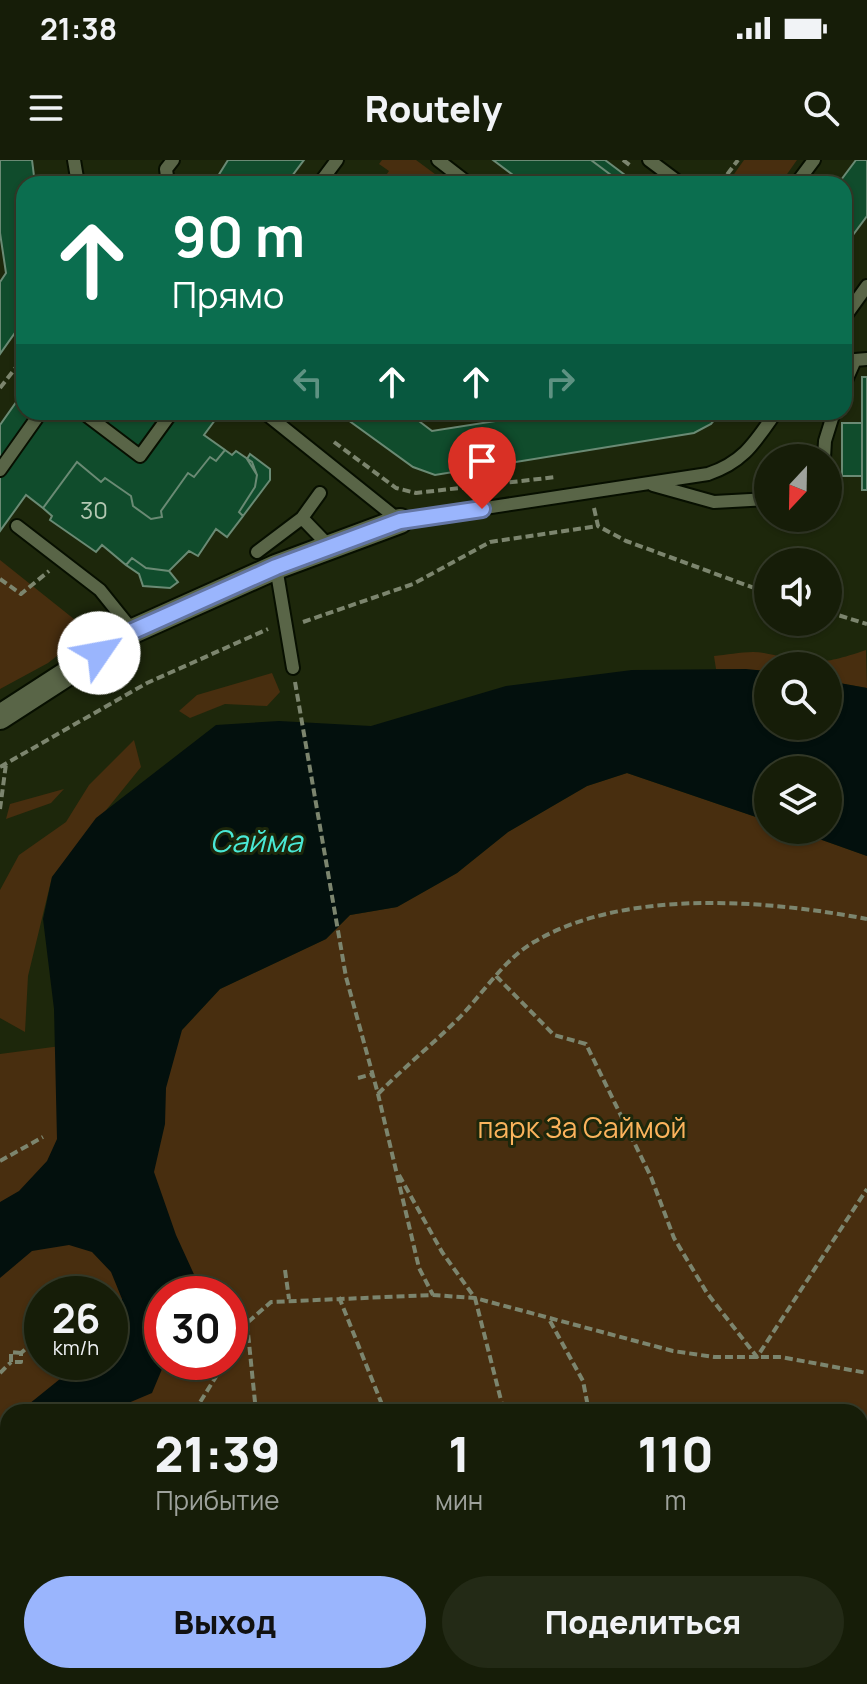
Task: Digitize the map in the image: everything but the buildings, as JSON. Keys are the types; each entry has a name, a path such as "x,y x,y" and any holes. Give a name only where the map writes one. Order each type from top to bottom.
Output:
{"street":[{"path":"0,717 133,631 266,559 330,547 400,521"}],"lane":[{"path":"438,160 459,176"},
{"path":"649,160 670,176"},
{"path":"852,307 867,286"},
{"path":"0,470 35,420"},
{"path":"93,420 140,456 166,420"},
{"path":"274,420 400,521 708,474 732,466 751,448 770,420"},
{"path":"825,444 832,420"},
{"path":"650,484 714,502 754,500"},
{"path":"293,668 266,559 320,493"},
{"path":"302,518 330,547"},
{"path":"17,526 100,590 133,631"}],"path":[{"path":"0,388 16,367"},
{"path":"328,437 396,488 416,493 571,475"},
{"path":"592,493 598,526 626,541 754,588"},
{"path":"0,579 21,594 60,559"},
{"path":"842,616 867,624"},
{"path":"293,668 346,977 373,1074 419,1268 433,1295"},
{"path":"0,809 6,764"},
{"path":"378,1094 459,1018 531,943 561,927 615,910 686,904 818,910 867,919"},
{"path":"496,976 554,1035 586,1044 651,1177 674,1238 707,1293 757,1357"},
{"path":"358,1078 373,1074"},
{"path":"0,1161 43,1137"},
{"path":"396,1169 442,1252 475,1298 502,1404"},
{"path":"757,1357 867,1189"},
{"path":"285,1270 289,1299"},
{"path":"248,1322 271,1302 289,1299 433,1295 475,1298 673,1351 714,1357 781,1357 867,1373"},
{"path":"339,1297 381,1404"},
{"path":"548,1319 583,1381 587,1404"},
{"path":"248,1333 255,1404"},
{"path":"0,1373 11,1362 11,1352 24,1350"},
{"path":"11,1362 21,1362 21,1353"},
{"path":"199,1404 214,1380"}],"green space":[{"path":"382,160 416,160 438,176 386,176 389,171 379,164"},
{"path":"744,160 797,160 786,176 733,176"},
{"path":"0,560 89,631 48,663 0,689"},
{"path":"866,650 867,688 842,684 842,657"},
{"path":"754,652 754,670 716,669 714,656"},
{"path":"272,673 280,692 267,706 225,704 190,718 179,711 197,695"},
{"path":"134,740 141,767 52,877 28,976 25,1032 0,1018 0,890 19,855 66,822 89,785"},
{"name":"парк За Саймой","path":"627,773 754,816 754,844 833,844 867,856 867,1404 0,1404 0,1054 182,1030 220,989 326,939 350,915 397,907 457,873 508,832 587,786"},
{"path":"64,789 51,803 6,819 10,804"}],"water":[{"name":"Сайма","path":"632,670 754,670 754,740 842,740 842,684 867,688 867,856 833,844 842,844 842,756 754,756 754,816 627,773 587,786 508,832 457,873 397,907 350,915 326,939 220,989 182,1030 166,1088 165,1124 154,1172 176,1235 195,1276 144,1276 144,1380 157,1380 152,1393 126,1404 29,1404 59,1380 128,1380 128,1276 113,1276 92,1252 69,1245 32,1251 0,1278 0,1202 19,1191 47,1161 57,1139 54,1009 43,919 52,877 96,818 216,725 279,721 371,726 506,686"}],"route":[{"path":"99,653 133,631 276,567 400,521 482,509"}]}
